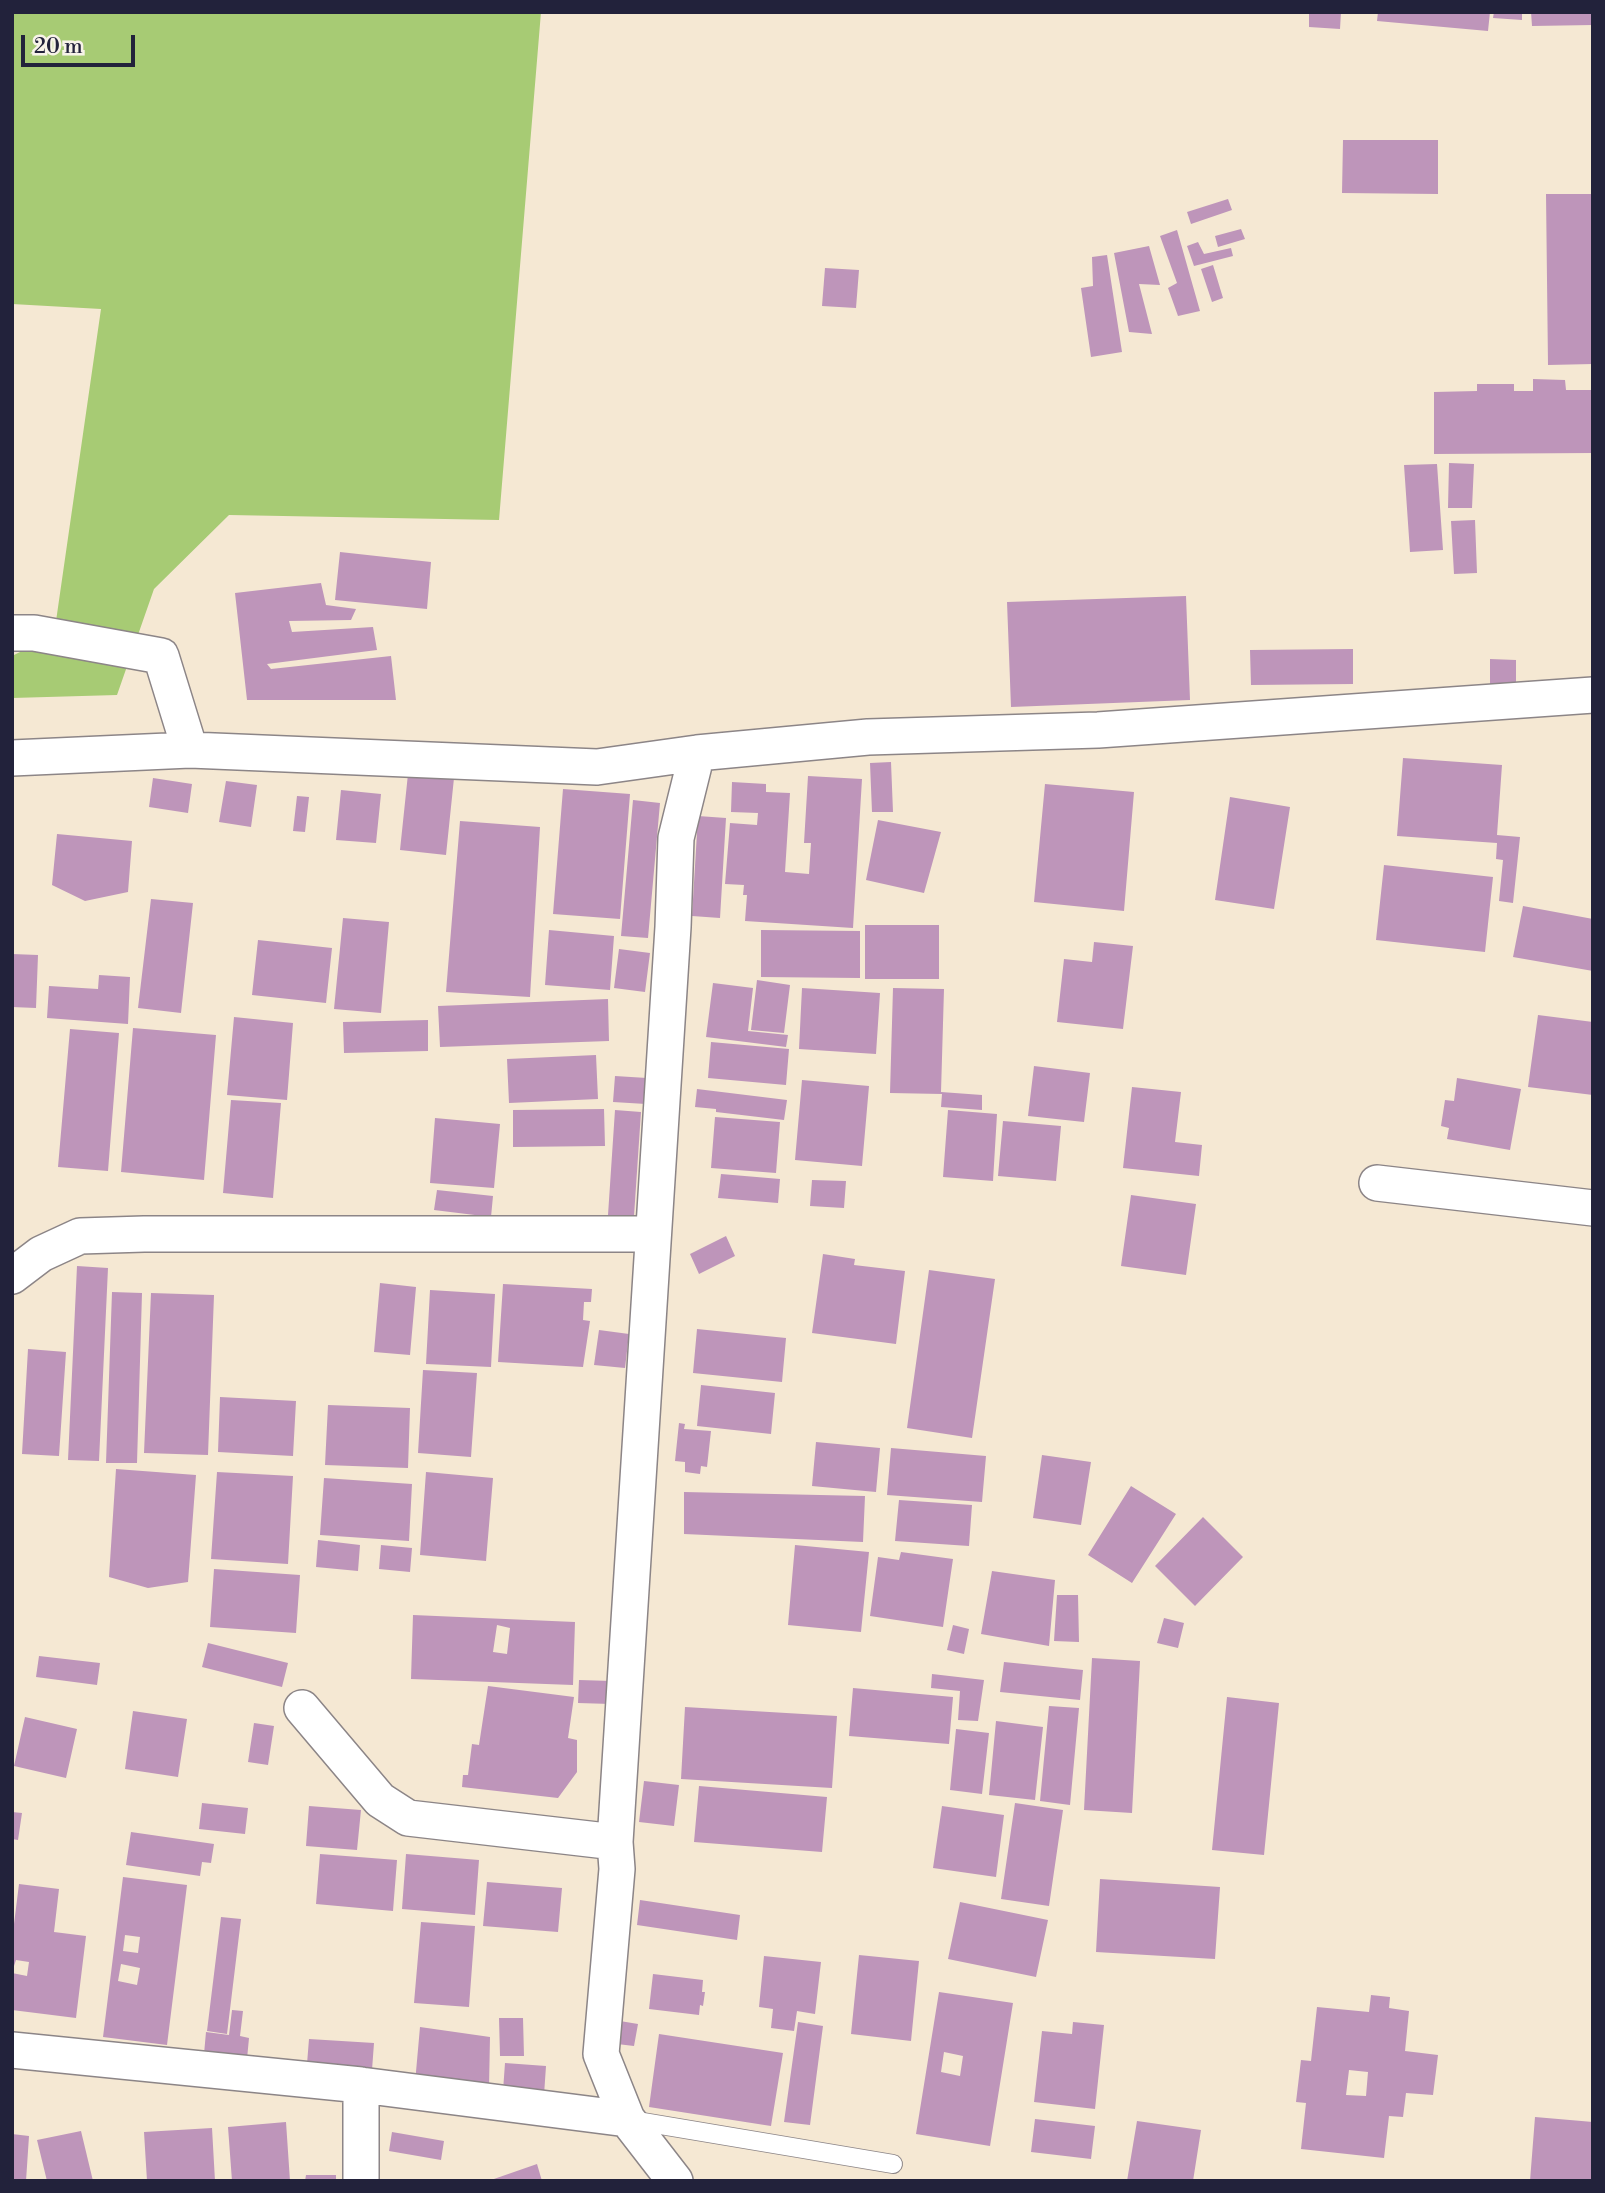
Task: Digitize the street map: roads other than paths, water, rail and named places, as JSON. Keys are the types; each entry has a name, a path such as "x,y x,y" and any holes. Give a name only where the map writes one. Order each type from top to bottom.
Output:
{"street":[{"path":"12,633 34,634 161,656 190,750"},
{"path":"12,758 190,750 597,767 697,753 869,737 1098,730 1593,695"},
{"path":"675,2181 627,2119 601,2054 617,1869 615,1842 673,927 676,838 697,753"},
{"path":"1377,1183 1593,1209"},
{"path":"12,1276 41,1254 80,1236 653,1234"},
{"path":"302,1708 380,1800 408,1818 615,1842"},
{"path":"12,2050 361,2085 627,2119"},
{"path":"361,2085 361,2181"}],"lane":[{"path":"627,2119 893,2164"}]}
